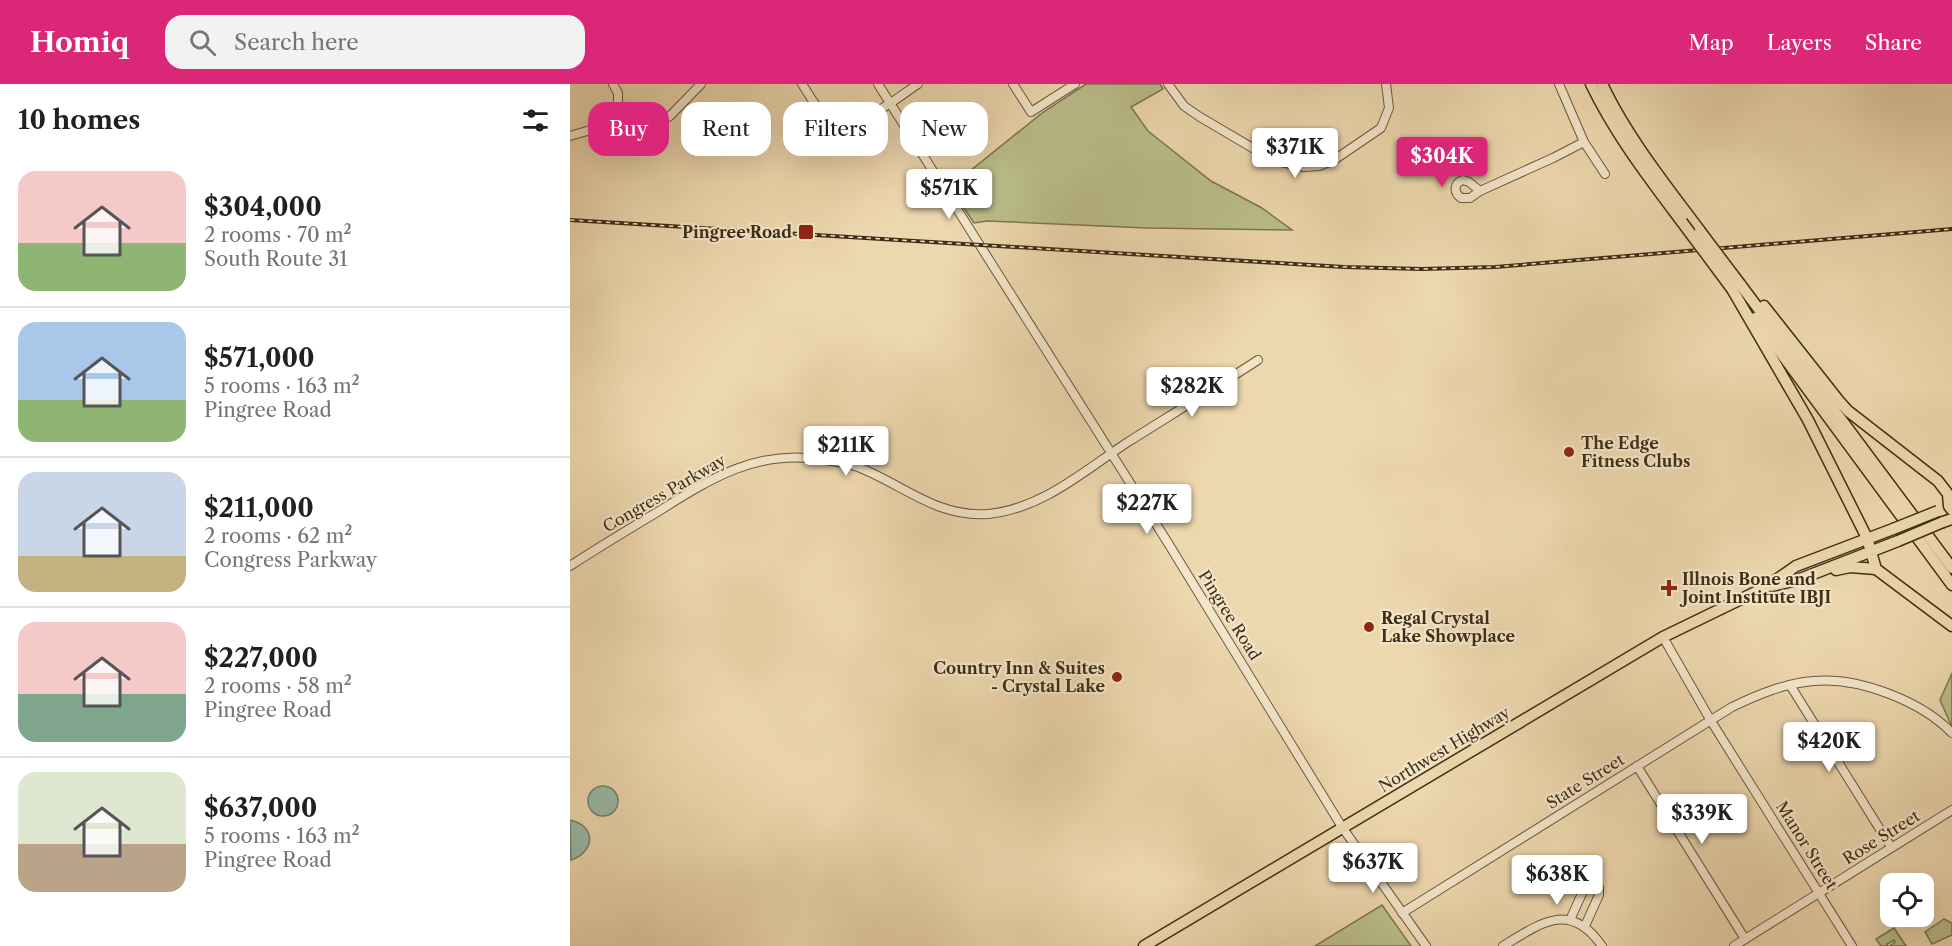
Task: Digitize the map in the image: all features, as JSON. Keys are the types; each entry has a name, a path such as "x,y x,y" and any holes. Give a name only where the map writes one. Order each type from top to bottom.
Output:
{"main road":[{"path":"1591,84 1604,109 1645,172 1682,222 1736,287 1952,568"},
{"path":"1602,84 1611,104 1652,167 1701,231 1754,317 1952,585"},
{"path":"1736,287 1759,300 1848,411 1938,481 1948,494 1951,507"},
{"path":"1736,287 1804,411 1867,538 1876,569"},
{"path":"1938,481 1952,486"},
{"name":"Northwest Highway","path":"1144,946 1663,637 1766,587 1796,566 1951,507"},
{"name":"Northwest Highway","path":"1766,587 1800,579 1947,521"},
{"path":"1800,579 1850,567 1876,569 1952,626"}],"street":[{"path":"613,84 618,93 618,102"},
{"path":"618,93 624,84"},
{"path":"669,117 701,84"},
{"path":"802,84 823,112 839,120 850,121 861,119 918,84"},
{"name":"Pingree Road","path":"878,84 1230,642 1342,827 1426,946"},
{"path":"1014,84 1031,112 1075,84"},
{"path":"1168,84 1184,106 1200,117 1274,160 1304,167 1319,166 1334,160 1381,128 1389,108 1386,84"},
{"path":"1559,84 1584,141 1605,174"},
{"path":"570,136 588,130"},
{"path":"1480,191 1553,158 1584,141"},
{"name":"Congress Parkway","path":"570,566 725,473 755,462 790,456 858,467 915,497 946,509 987,514 1006,511 1026,505 1062,486 1258,360"},
{"name":"Manor Street","path":"1663,637 1711,721 1852,946"},
{"name":"State Street","path":"1402,913 1711,721 1752,698 1790,685 1815,681 1838,681 1899,697 1938,719 1952,733"},
{"path":"1790,685 1891,848"},
{"path":"1637,766 1745,939"},
{"name":"Rose Street","path":"1734,946 1952,810"},
{"path":"1570,920 1584,889 1588,884 1594,884 1599,888 1599,895 1586,926"},
{"path":"1503,946 1534,926 1553,920 1570,920 1586,926 1602,946"}],"green space":[{"path":"1086,84 1160,84 1163,89 1131,107 1148,131 1211,181 1262,208 1292,230 1147,228 987,221 974,223 950,187 1042,113"},
{"path":"1952,673 1952,727 1940,700"},
{"path":"1382,905 1411,946 1315,946"},
{"path":"1944,919 1952,923 1952,935 1932,944 1925,932"},
{"path":"1894,928 1906,946 1890,946 1895,942 1894,940 1887,944 1888,946 1881,946 1876,939"}],"shaded area":[{"path":"603,786 614,790 618,801 614,812 603,816 592,812 588,801 592,790"},
{"path":"570,820 585,828 590,839 585,851 571,860"}],"railway":[{"path":"570,220 1344,267 1422,269 1495,267 1952,229"}],"place":[{"name":"Pingree Road","path":"806,232"},
{"name":"The Edge Fitness Clubs","path":"1569,452"},
{"name":"Illnois Bone and Joint Institute IBJI","path":"1669,588"},
{"name":"Regal Crystal Lake Showplace","path":"1369,627"},
{"name":"Country Inn & Suites - Crystal Lake","path":"1117,677"}]}
